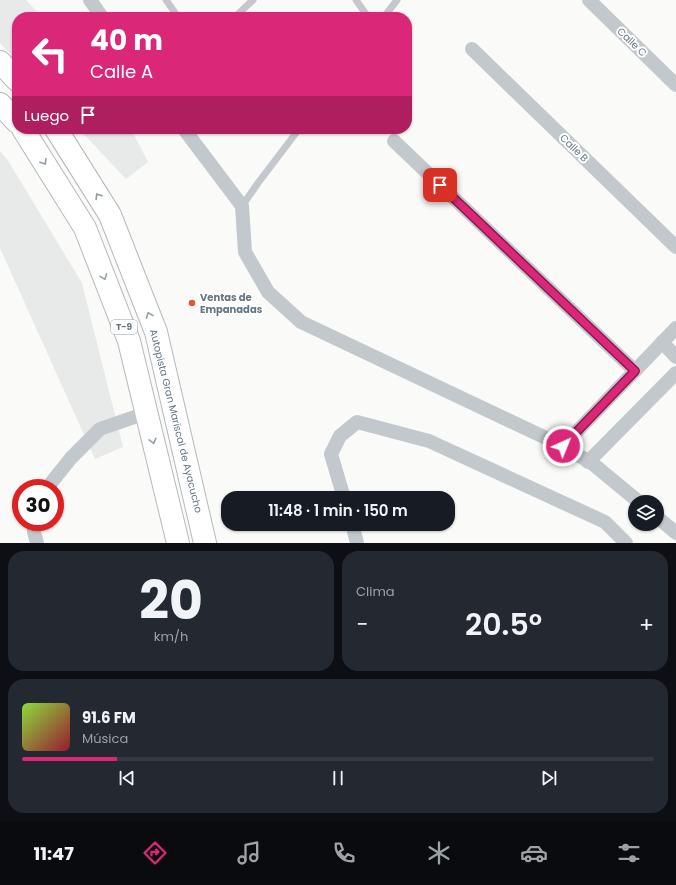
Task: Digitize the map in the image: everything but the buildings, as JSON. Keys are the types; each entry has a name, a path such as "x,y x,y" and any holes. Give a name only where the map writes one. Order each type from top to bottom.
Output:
{"highway":[{"path":"0,62 12,75"},
{"path":"0,104 12,117"},
{"name":"T-9","path":"26,134 85,228 129,341 178,543"},
{"name":"Autopista Gran Mariscal de Ayacucho","path":"59,134 110,215 156,332 205,543"}],"street":[{"path":"90,0 98,12"},
{"name":"Calle C","path":"589,0 676,85"},
{"name":"Calle B","path":"472,48 676,247"},
{"path":"188,134 242,206 245,252 268,292 301,322 563,446 593,464 631,495"},
{"path":"394,141 635,371"},
{"path":"563,446 676,328"},
{"path":"662,342 676,357"},
{"path":"588,462 676,373"},
{"path":"54,479 71,458 100,429 146,413"},
{"path":"342,491 331,454 340,436 357,422 429,441 605,522 626,543"},
{"path":"664,523 676,533"},
{"path":"34,531 37,543"},
{"path":"354,531 357,543"}],"lane":[{"path":"166,0 174,12"},
{"path":"240,12 253,0"},
{"path":"356,0 364,12"},
{"path":"388,12 397,0"},
{"path":"242,206 295,134"}],"shaded area":[{"path":"0,0 26,0 37,12 12,12 12,56 0,43"},
{"path":"84,134 134,134 148,162 126,179"},
{"path":"0,151 7,159 82,283 123,447 95,459 0,248"}],"place":[{"name":"Ventas de Empanadas","path":"192,303"}],"route":[{"path":"440,185 635,371 563,446"}]}
